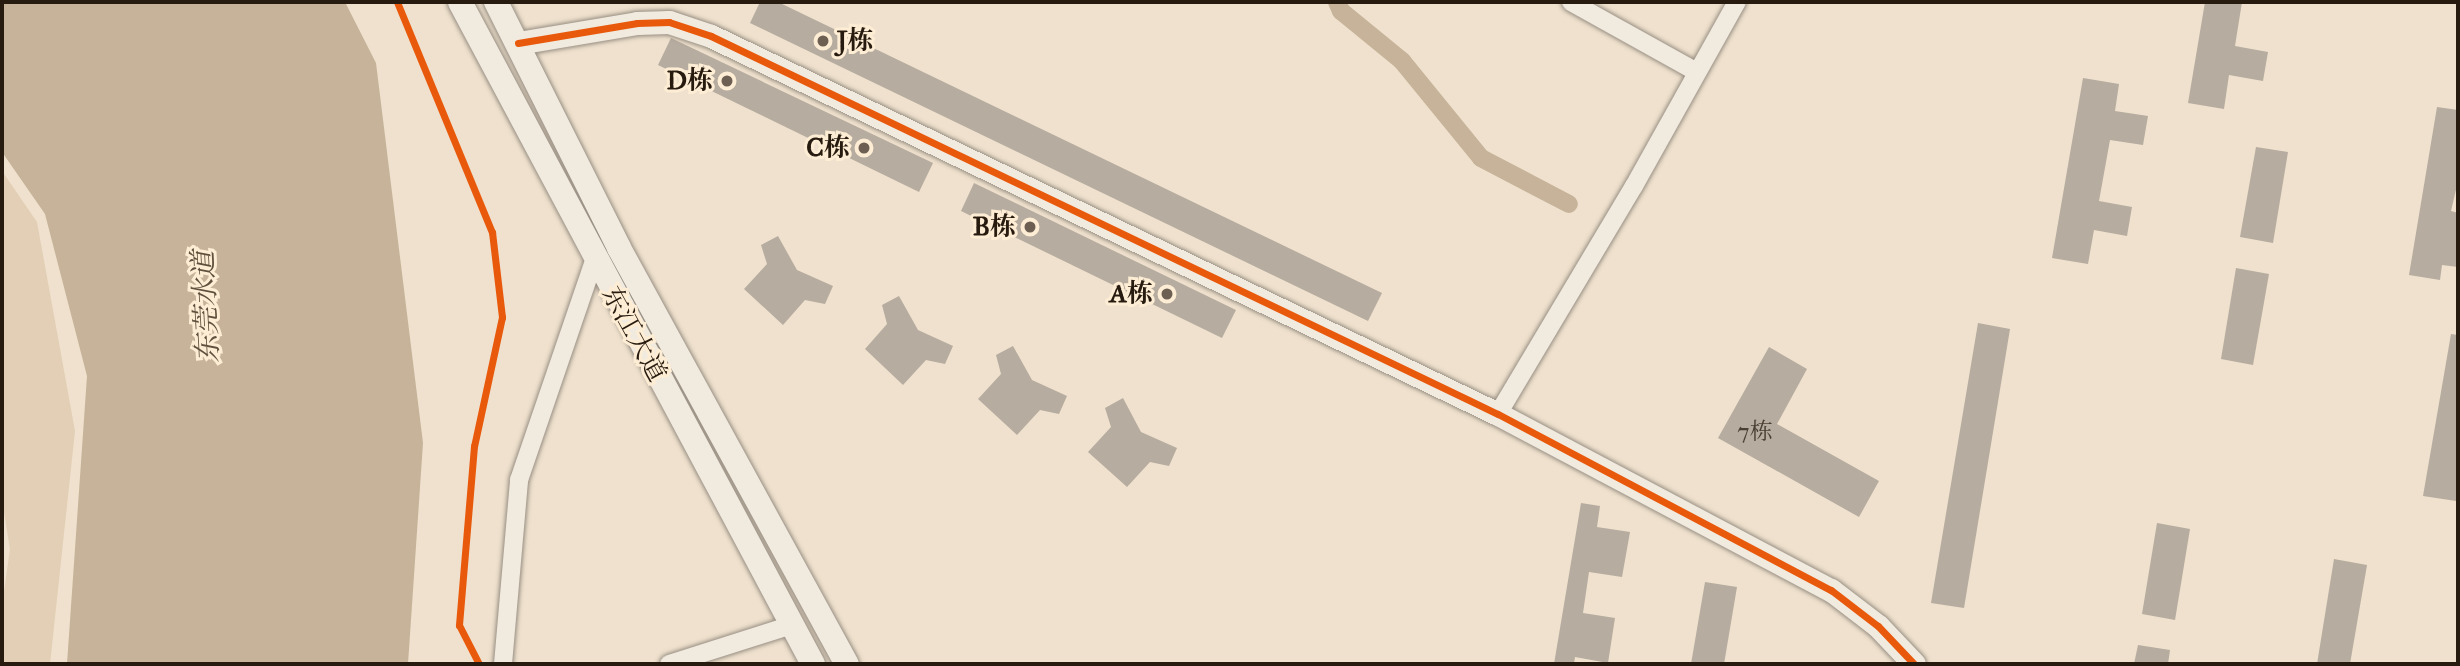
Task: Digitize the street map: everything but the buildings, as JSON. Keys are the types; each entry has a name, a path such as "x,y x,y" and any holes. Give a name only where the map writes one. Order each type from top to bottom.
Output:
{"main road":[{"name":"东江大道","path":"460,2 594,261 789,626 813,664"},
{"name":"东江大道","path":"496,2 619,248 847,664"}],"street":[{"path":"1570,2 1695,71"},
{"path":"1498,414 1634,186 1695,71 1737,2"},
{"path":"518,43 637,23 669,22 711,36 1498,414 1831,590 1878,626 1914,664"},
{"path":"503,664 519,480 594,261"},
{"path":"669,664 789,626"}],"shaded area":[{"path":"2,171 37,222 75,431 50,664 2,664 2,606 10,549 2,500"}],"water":[{"name":"东莞水道","path":"2,2 345,2 376,63 423,443 408,664 67,664 87,376 45,214 2,152"}],"waterway":[{"path":"1337,2 1341,11 1402,61 1481,158 1569,204"}],"cycle path":[{"path":"397,2 492,232 502,317 474,446 459,625 479,664"},
{"path":"518,43 637,23 669,22 711,36 1498,414 1831,590 1878,626 1914,664"}],"place":[{"name":"J栋","path":"823,41"},
{"name":"D栋","path":"727,81"},
{"name":"C栋","path":"864,148"},
{"name":"B栋","path":"1030,227"},
{"name":"A栋","path":"1167,294"}]}
